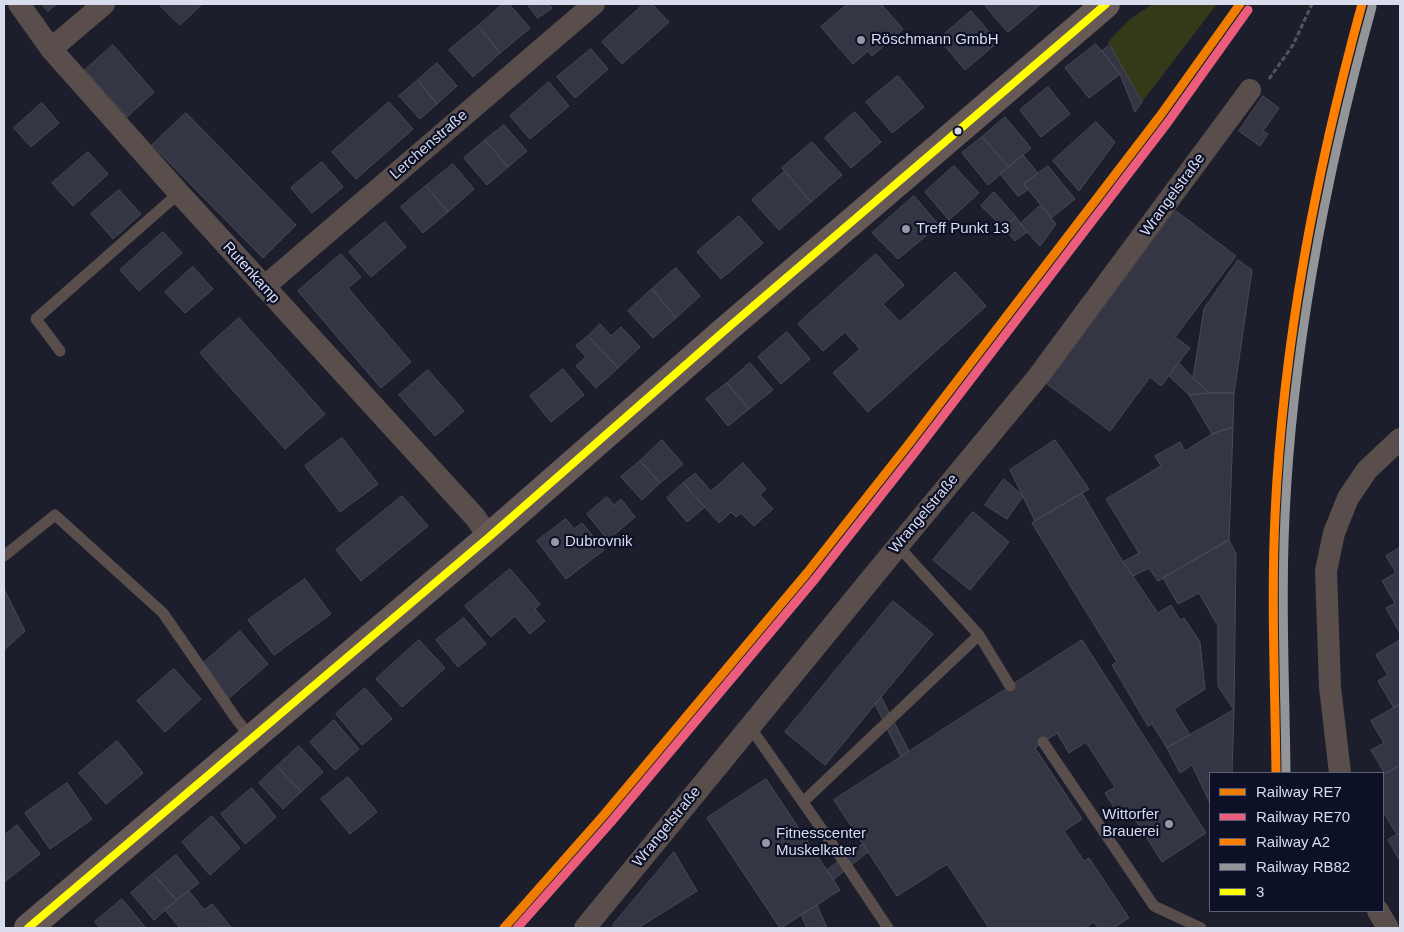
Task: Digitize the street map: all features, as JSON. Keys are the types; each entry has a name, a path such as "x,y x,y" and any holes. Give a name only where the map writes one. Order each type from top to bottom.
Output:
{"street":[{"name":"Rutenkamp","path":"19,4 51,49 264,287 469,510 489,536"},
{"path":"51,49 104,4"},
{"name":"Lerchenstraße","path":"264,287 594,4"},
{"path":"28,928 489,536 730,326 1106,4"},
{"name":"Wrangelstraße","path":"585,928 1037,378 1250,90"},
{"path":"1340,772 1330,687 1326,571 1334,533 1348,498 1367,470 1400,439"},
{"path":"1379,912 1388,928"}],"lane":[{"path":"60,351 36,319 179,193"},
{"path":"4,556 55,515 163,613 251,738"},
{"path":"898,546 980,635 1010,686"},
{"path":"803,802 980,635"},
{"path":"750,727 888,928"},
{"path":"1043,742 1154,906 1201,928"}],"path":[{"path":"1250,90 1260,92 1293,45 1312,4"}],"green space":[{"path":"1153,4 1217,4 1142,102 1108,42 1130,19"}],"building":[{"path":"42,4 57,4 48,11"},
{"path":"159,4 202,4 180,25"},
{"path":"503,4 509,4 530,28 500,53 478,26"},
{"path":"527,4 548,4 552,8 538,18"},
{"path":"644,4 652,4 669,22 622,64 602,42"},
{"name":"Röschmann GmbH","path":"848,4 881,4 903,29 872,56 868,51 853,64 821,27"},
{"path":"984,4 1041,4 1008,32"},
{"path":"971,11 998,42 965,70 939,39"},
{"path":"478,26 500,53 473,77 449,50"},
{"path":"1096,44 1120,74 1089,98 1065,68"},
{"path":"113,45 154,92 127,117 85,70"},
{"path":"1110,45 1142,102 1135,112 1120,74 1102,51"},
{"path":"591,49 608,69 575,98 557,77"},
{"path":"437,63 457,86 437,104 418,80"},
{"path":"898,76 924,107 892,133 866,102"},
{"path":"418,80 437,104 420,119 399,96"},
{"path":"549,82 569,106 530,139 510,116"},
{"path":"1048,87 1070,114 1041,137 1020,110"},
{"path":"1263,96 1279,108 1263,131 1268,134 1260,146 1239,131"},
{"path":"389,102 413,129 356,179 332,152"},
{"path":"42,103 59,123 31,147 14,128"},
{"path":"855,112 881,142 851,168 825,138"},
{"path":"186,113 296,225 263,258 152,145"},
{"path":"1005,117 1031,148 1009,167 982,137"},
{"path":"1096,122 1115,142 1079,191 1053,161"},
{"path":"504,125 527,151 508,167 485,140"},
{"path":"982,137 1009,167 988,185 962,153"},
{"path":"485,140 508,167 487,185 464,158"},
{"path":"812,142 842,175 811,202 782,168"},
{"path":"88,152 108,174 73,206 52,183"},
{"path":"1023,155 1038,173 1024,184 1028,190 1018,196 1000,174"},
{"path":"322,162 343,187 312,213 291,188"},
{"path":"453,164 474,189 448,212 426,186"},
{"path":"954,166 979,193 949,220 925,192"},
{"path":"1048,166 1075,199 1051,218 1024,184"},
{"path":"785,171 811,202 779,230 752,200"},
{"path":"426,186 448,212 423,233 401,207"},
{"path":"119,190 141,214 113,239 91,214"},
{"path":"994,192 1016,217 1004,228 981,206"},
{"name":"Treff Punkt 13","path":"914,196 939,225 898,259 872,233"},
{"path":"1041,205 1056,224 1040,246 1020,224"},
{"path":"1176,211 1236,256 1175,337 1190,348 1161,386 1150,377 1110,431 1047,384"},
{"path":"739,216 763,243 721,279 697,252"},
{"path":"1016,217 1027,232 1015,241 1004,228"},
{"path":"385,222 406,247 371,277 349,252"},
{"path":"163,232 182,253 139,291 120,270"},
{"path":"341,254 361,277 348,288 411,362 381,388 298,291"},
{"path":"876,254 904,285 883,304 900,322 955,272 986,306 868,412 833,373 860,349 845,332 823,351 798,324"},
{"path":"1238,260 1252,270 1234,393 1210,393 1193,378 1204,309"},
{"path":"193,267 213,289 185,313 165,292"},
{"path":"676,268 700,296 676,318 652,289"},
{"path":"652,289 676,318 653,338 628,311"},
{"path":"239,318 325,414 285,449 200,353"},
{"path":"600,324 611,336 621,327 640,347 618,368 588,336"},
{"path":"787,332 810,359 781,384 758,357"},
{"path":"588,336 618,368 596,388 576,366 586,357 576,346"},
{"path":"750,363 773,390 749,409 727,383"},
{"path":"1179,363 1210,393 1189,395 1169,376"},
{"path":"563,369 584,395 551,422 530,396"},
{"path":"428,370 464,411 435,436 399,395"},
{"path":"727,383 749,409 728,426 706,399"},
{"path":"1234,393 1233,427 1212,434 1189,395"},
{"path":"1233,427 1229,540 1158,581 1149,568 1133,576 1123,562 1139,553 1106,499 1161,466 1155,456 1180,442 1185,451 1212,434"},
{"path":"342,438 378,484 340,512 305,466"},
{"path":"662,440 683,464 660,483 640,461"},
{"path":"1055,440 1089,489 1035,521 1010,470"},
{"path":"640,461 660,483 642,500 621,477"},
{"path":"743,463 766,489 760,495 773,509 754,526 741,513 736,517 731,512 719,523 683,483 695,473 711,491"},
{"path":"1004,479 1023,496 1007,519 985,505"},
{"path":"683,483 705,507 687,522 667,498"},
{"path":"1082,493 1123,562 1158,613 1171,605 1180,620 1184,618 1200,642 1205,689 1174,709 1190,735 1167,748 1152,724 1148,726 1112,665 1117,662 1032,523"},
{"path":"402,496 428,526 361,581 336,550"},
{"path":"607,497 614,505 621,499 635,517 608,540 587,514"},
{"path":"973,512 1009,542 970,590 933,560"},
{"path":"566,519 574,529 582,523 604,550 566,579 537,541"},
{"path":"1229,540 1236,554 1234,710 1218,686 1218,626 1199,593 1178,604 1163,578"},
{"path":"1400,548 1400,633 1386,608 1395,603 1382,581 1396,573 1386,556"},
{"path":"510,569 540,604 535,609 545,621 530,634 515,616 491,637 465,606"},
{"path":"305,579 331,614 274,655 248,620"},
{"path":"4,589 25,631 4,650"},
{"path":"893,601 933,634 825,765 785,732"},
{"path":"464,618 486,644 458,667 436,640"},
{"path":"240,631 268,664 228,699 200,666"},
{"path":"419,640 445,668 402,707 376,679"},
{"path":"1082,640 1206,833 1162,862 1130,811 1120,817 1105,793 1115,787 1086,742 1069,753 1057,733 1035,748 1082,819 1064,831 1084,861 1089,858 1129,918 1113,928 1098,928 1094,922 1084,928 989,928 947,864 897,896 834,800"},
{"path":"1400,640 1400,704 1394,708 1378,681 1388,675 1376,655"},
{"path":"174,669 201,699 165,732 137,701"},
{"path":"365,688 392,719 362,745 336,714"},
{"path":"881,697 909,751 901,757 875,704"},
{"path":"1400,704 1400,765 1385,774 1371,750 1384,743 1371,721"},
{"path":"1234,710 1232,772 1209,772 1209,801 1192,765 1180,773 1167,748"},
{"path":"334,720 359,749 335,770 310,742"},
{"path":"117,741 143,773 106,804 79,773"},
{"path":"299,746 323,772 301,792 277,766"},
{"path":"1400,765 1400,833 1397,835 1384,813 1384,774"},
{"path":"277,766 301,792 283,809 259,783"},
{"path":"348,777 377,812 350,834 321,799"},
{"name":"Fitnesscenter Muskelkater","path":"766,779 840,890 781,928 707,818"},
{"path":"67,783 92,819 50,849 25,813"},
{"path":"252,788 276,817 245,844 221,814"},
{"path":"212,816 240,848 210,875 182,842"},
{"path":"17,825 40,854 4,882 4,836"},
{"path":"1400,833 1400,861 1388,840"},
{"path":"863,844 868,852 833,880 827,870"},
{"path":"674,852 697,891 638,928 615,928 613,925"},
{"path":"176,855 199,883 177,900 153,874"},
{"path":"153,874 177,900 154,920 131,893"},
{"path":"189,891 204,910 212,904 231,927 180,928 165,910"},
{"path":"122,899 146,928 100,928 95,922"},
{"path":"817,905 827,928 807,928 801,915"}],"rail line":[{"name":"RE7","path":"504,928 603,816 807,573 908,445 1160,116 1240,4"},
{"name":"A2","path":"1276,772 1273,612 1274,547 1279,450 1286,385 1304,257 1316,194 1345,67 1362,4"},
{"name":"RB82","path":"1286,772 1283,612 1284,548 1289,451 1296,387 1314,259 1326,196 1355,70 1372,7"},
{"name":"RE70","path":"517,928 611,822 815,579 916,451 1168,122 1248,10"}],"transit line":[{"name":"3","path":"28,928 489,537 723,332 1106,4"}],"place":[{"name":"Röschmann GmbH","path":"861,40"},
{"name":"Treff Punkt 13","path":"906,229"},
{"name":"Dubrovnik","path":"555,542"},
{"name":"Wittorfer Brauerei","path":"1169,824"},
{"name":"Fitnesscenter Muskelkater","path":"766,843"}]}
